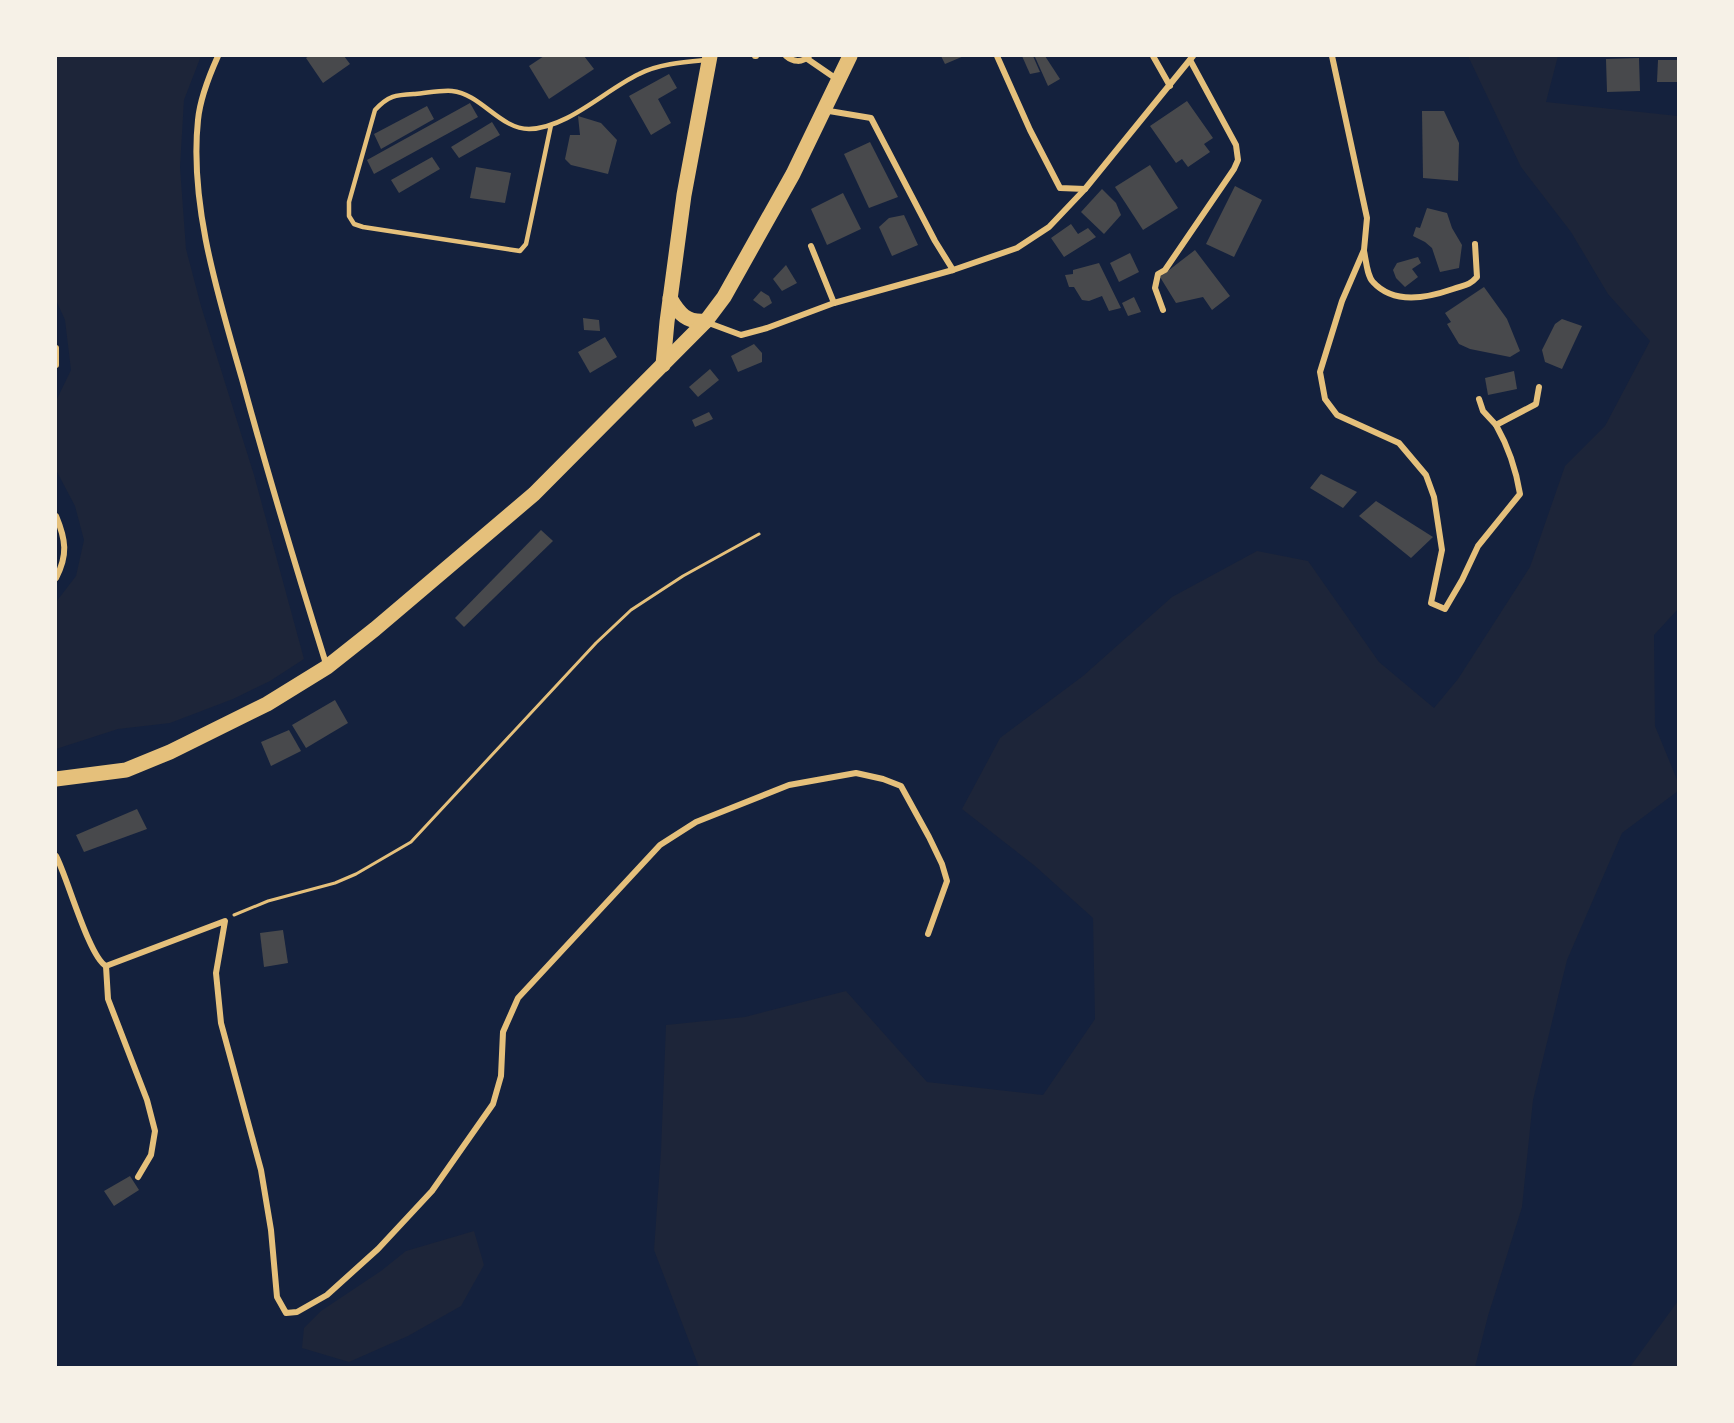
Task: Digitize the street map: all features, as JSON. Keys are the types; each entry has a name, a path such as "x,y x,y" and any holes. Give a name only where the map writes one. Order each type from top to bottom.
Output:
{"highway":[{"path":"56,780 126,770 170,752 267,704 327,667 534,494 706,321 730,287 793,174 850,56"},
{"path":"663,365 684,195 710,58"},
{"path":"670,298 682,316 689,320 706,321"}],"street":[{"path":"218,56 207,82 198,120 198,170 203,220 222,307 274,497 327,667"},
{"path":"786,56 795,61 808,57 838,80"},
{"path":"997,56 1030,130 1060,188 1085,189"},
{"path":"1153,56 1170,86"},
{"path":"1332,56 1367,218 1364,250 1342,301 1320,372 1325,399 1338,416 1399,443 1426,475 1434,497 1442,550 1431,603 1445,609 1478,546 1520,494 1516,470 1506,443 1496,426 1483,411 1479,399"},
{"path":"706,321 741,335 767,328 834,303 953,270 1017,248 1049,226 1085,189 1191,58 1236,145 1238,160 1227,180 1165,270 1158,274 1155,288 1163,310"},
{"path":"823,110 871,118 935,241 953,270"},
{"path":"1364,250 1371,280 1394,295 1412,299 1469,285 1477,277 1475,244"},
{"path":"812,246 834,303"},
{"path":"56,348 56,365"},
{"path":"1496,426 1536,404 1539,387"},
{"path":"56,516 64,535 64,556 56,578"},
{"path":"225,921 216,973 221,1023 261,1170 271,1230 277,1297 286,1313 297,1312 327,1294 378,1249 432,1191 493,1104 501,1076 503,1032 518,998 660,844 696,822 789,785 856,773 883,779 900,786 929,837 942,864 947,881 928,934"},
{"path":"56,856 89,938 100,961 106,966 108,999 147,1100 156,1131 151,1155 138,1177"},
{"path":"106,966 225,921"}],"lane":[{"path":"551,125 526,244 520,251 363,227 354,224 349,216 349,202 375,110 384,100 396,95 452,91 472,98 511,124 527,129 551,125 640,73 681,62 710,58"}],"path":[{"path":"225,921 247,909 335,883 356,874 411,842 596,643 631,609 683,576 759,534"}],"shaded area":[{"path":"56,56 201,56 184,100 180,167 186,249 201,306 254,475 304,659 270,681 233,699 170,723 118,729 56,749 56,602 76,576 84,540 75,506 56,470 56,401 71,370 65,320 56,300"},
{"path":"1468,56 1558,56 1546,102 1678,116 1678,609 1654,635 1655,726 1678,782 1678,791 1622,833 1567,960 1533,1100 1522,1207 1488,1316 1475,1367 699,1367 654,1250 666,1025 745,1017 846,991 927,1082 1043,1095 1095,1019 1093,918 1035,866 962,809 1000,738 1083,676 1172,597 1257,551 1308,561 1379,662 1434,708 1458,679 1530,567 1565,466 1605,426 1650,341 1608,294 1571,232 1521,167"},
{"path":"474,1231 484,1265 461,1306 408,1336 349,1362 302,1348 304,1328 321,1311 381,1271 406,1251"},
{"path":"1678,1301 1678,1367 1630,1367"}],"building":[{"path":"309,56 344,56 350,64 323,83 306,58"},
{"path":"544,56 584,56 594,69 549,99 529,66"},
{"path":"941,56 964,56 945,64"},
{"path":"1022,56 1033,56 1040,72 1030,74"},
{"path":"1045,56 1060,79 1048,86 1035,57"},
{"path":"1639,58 1640,91 1607,92 1606,59"},
{"path":"1658,60 1678,60 1678,82 1657,82"},
{"path":"669,74 677,88 658,99 671,123 651,135 629,96"},
{"path":"1187,101 1213,138 1204,144 1210,152 1188,167 1182,159 1176,163 1150,126"},
{"path":"470,103 478,117 374,174 367,160"},
{"path":"427,106 434,119 381,149 374,134"},
{"path":"1422,111 1444,111 1459,143 1458,181 1423,178"},
{"path":"578,116 601,123 617,140 608,174 571,165 565,159 570,135 580,135"},
{"path":"492,122 500,135 459,158 451,147"},
{"path":"870,142 898,197 869,208 844,154"},
{"path":"432,157 440,169 399,193 391,180"},
{"path":"1150,165 1178,208 1143,230 1115,187"},
{"path":"476,167 511,173 505,203 470,198"},
{"path":"1235,186 1262,200 1234,257 1206,244"},
{"path":"1102,189 1116,203 1121,215 1104,234 1081,212"},
{"path":"843,193 861,229 827,245 811,209"},
{"path":"1427,208 1447,213 1452,228 1462,245 1459,268 1440,272 1432,248 1413,236 1416,227 1420,228"},
{"path":"904,215 918,245 892,256 879,227 889,218"},
{"path":"1071,224 1078,234 1088,228 1096,237 1064,257 1051,238"},
{"path":"1195,250 1230,296 1212,310 1203,297 1176,303 1160,277"},
{"path":"1130,253 1139,272 1119,282 1110,263"},
{"path":"1418,257 1421,263 1412,269 1418,277 1405,287 1396,278 1393,270 1397,263"},
{"path":"1099,263 1121,308 1109,311 1102,296 1089,301 1082,300 1074,287 1069,287 1065,275 1073,274 1073,270"},
{"path":"786,265 797,283 782,291 773,279"},
{"path":"1484,287 1507,319 1520,351 1510,357 1470,349 1459,344 1447,324 1451,322 1445,313"},
{"path":"761,291 769,296 772,303 764,308 753,300"},
{"path":"1134,297 1141,312 1128,316 1122,303"},
{"path":"583,318 599,320 600,331 584,330"},
{"path":"1562,319 1582,326 1562,369 1545,362 1542,350 1555,324"},
{"path":"605,337 617,357 590,373 578,352"},
{"path":"754,344 762,353 762,362 738,372 731,356"},
{"path":"710,369 719,380 698,397 689,387"},
{"path":"1514,371 1517,389 1488,395 1485,378"},
{"path":"709,412 713,419 695,427 692,420"},
{"path":"1321,474 1357,492 1343,508 1310,488"},
{"path":"1376,501 1433,537 1411,558 1359,516"},
{"path":"541,530 553,541 464,627 455,618"},
{"path":"335,700 348,723 306,748 292,725"},
{"path":"289,730 301,751 271,766 261,742"},
{"path":"137,809 147,829 84,852 76,835"},
{"path":"283,930 288,963 264,967 260,933"},
{"path":"130,1176 139,1190 114,1206 104,1191"}]}
